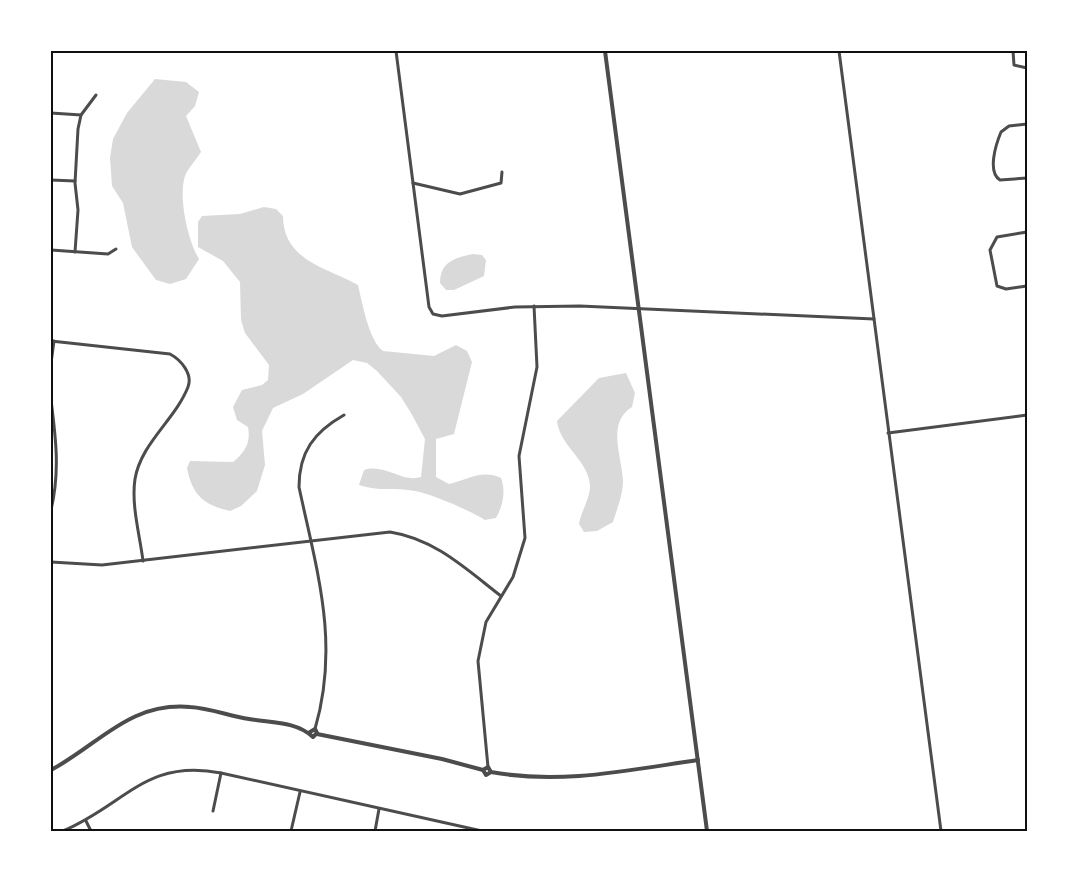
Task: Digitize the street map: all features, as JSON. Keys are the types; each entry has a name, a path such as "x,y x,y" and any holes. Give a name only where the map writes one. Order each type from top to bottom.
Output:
{"street":[{"path":"396,51 429,307 433,314 442,316 534,306 874,319"},
{"path":"605,51 707,831"},
{"path":"839,51 941,831"},
{"path":"1013,51 1014,65 1027,68"},
{"path":"75,252 78,210 75,181 81,115 96,94"},
{"path":"51,112 81,115"},
{"path":"1027,124 1009,126 1001,132 993,167 994,174 1000,180 1027,178"},
{"path":"413,183 460,194 501,183 502,172"},
{"path":"51,180 75,181"},
{"path":"1027,232 998,237 990,250 997,286 1006,289 1027,286"},
{"path":"51,250 108,254 116,249"},
{"path":"491,772 488,767 478,661 486,622 513,577 525,538 519,456 537,367 534,306"},
{"path":"51,363 53,341 170,354 177,358 188,373 188,387 148,448 135,478 134,492 143,561"},
{"path":"51,400 58,465 51,510"},
{"path":"888,433 1027,415"},
{"path":"314,732 326,683 327,644 299,487 302,457 316,434 344,416"},
{"path":"51,562 102,565 374,532 407,535 440,549 501,596"},
{"path":"51,771 122,722 157,709 177,706 201,708 234,716 277,722 414,755 442,759 483,770 486,775 491,772 527,777 558,777 626,772 698,760"},
{"path":"483,770 488,767"},
{"path":"63,831 86,821 149,778 188,770 221,773 482,831"},
{"path":"213,812 221,773"},
{"path":"291,831 300,792"},
{"path":"375,831 380,809"},
{"path":"86,821 91,831"},
{"path":"457,831 458,826"}],"shaded area":[{"path":"155,79 186,82 199,92 195,106 186,116 201,152 185,176 183,207 188,230 199,259 186,279 170,284 156,280 132,247 123,203 112,186 110,158 113,139 127,113"},
{"path":"264,207 276,209 283,216 285,231 290,243 299,253 321,268 358,285 370,330 383,351 434,356 456,345 467,351 472,362 454,434 436,439 436,477 449,484 481,475 501,478 503,498 496,518 485,520 451,503 422,493 359,485 364,470 371,469 407,477 421,477 425,439 401,397 367,363 353,360 303,394 273,408 262,431 265,465 257,491 241,506 230,511 221,509 206,502 196,492 187,468 190,461 233,462 246,447 249,438 248,427 237,420 233,407 242,390 262,385 268,380 269,365 245,333 241,320 240,282 223,261 198,247 198,222 202,216 240,214"},
{"path":"473,254 482,255 486,260 484,276 454,290 446,290 440,283 445,266 454,259"},
{"path":"626,373 635,393 632,407 619,422 617,431 623,481 621,496 613,522 597,531 584,532 579,524 590,488 589,479 586,470 559,430 557,421 599,378"}]}
